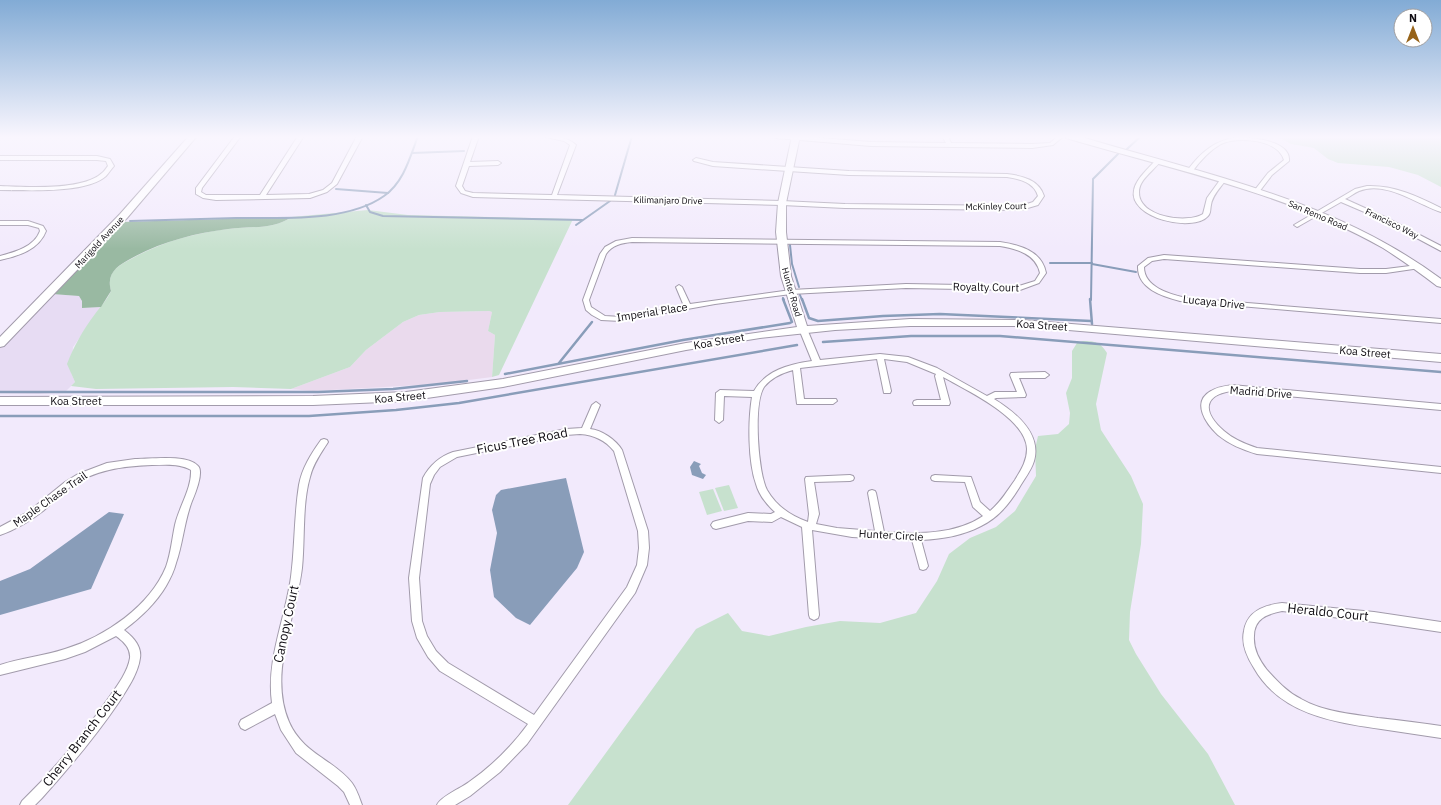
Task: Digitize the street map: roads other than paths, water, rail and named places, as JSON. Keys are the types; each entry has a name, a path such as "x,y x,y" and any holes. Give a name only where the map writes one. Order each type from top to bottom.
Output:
{"main road":[{"name":"Marigold Avenue","path":"0,343 104,238 162,174"},
{"name":"Hunter Road","path":"788,174 782,203 781,242 784,267 803,329"},
{"name":"San Remo Road","path":"1198,174 1257,191 1318,214 1378,242 1418,267 1441,284"},
{"name":"Koa Street","path":"0,401 320,400 376,399 426,395 514,381 722,340 803,329 894,322 1016,323 1441,358"}],"street":[{"path":"0,188 55,188 75,186 100,177 104,174"},
{"path":"209,174 200,186 198,193 202,196 212,198 310,196 330,189 340,174"},
{"path":"262,197 277,174"},
{"name":"Kilimanjaro Drive","path":"463,174 459,186 461,190 467,194 484,196 782,203"},
{"path":"554,197 562,174"},
{"name":"McKinley Court","path":"782,203 845,206 1021,208 1034,204 1039,201 1041,196 1038,189 1029,182 1020,178 1002,175 897,174"},
{"path":"1148,174 1139,184 1136,192 1136,199 1139,205 1147,211 1166,218 1188,221 1203,217 1207,212 1209,201 1222,181"},
{"path":"1257,191 1271,174"},
{"path":"1297,226 1360,189 1377,188 1405,194 1441,210"},
{"name":"Francisco Way","path":"1342,200 1391,222 1441,249"},
{"path":"0,223 36,224 42,227 43,232 39,239 29,247 14,254 0,258"},
{"name":"Imperial Place","path":"781,242 632,240 618,242 610,245 605,251 586,300 588,308 594,313 604,318 616,319 791,292"},
{"name":"Royalty Court","path":"781,242 1005,245 1020,249 1032,255 1041,263 1043,270 1043,275 1037,282 1020,288 906,286 791,292"},
{"name":"Lucaya Drive","path":"1418,267 1386,271 1360,271 1164,257 1147,261 1141,266 1140,270 1143,278 1156,290 1186,300 1441,321"},
{"path":"679,287 688,307"},
{"path":"803,329 817,363"},
{"path":"880,356 887,391"},
{"name":"Hunter Circle","path":"880,356 908,359 927,365 1005,409 1020,423 1028,438 1031,450 1029,462 1011,494 1002,506 990,516 971,526 954,532 916,538 831,531 809,526 782,513 768,499 758,477 754,409 756,394 762,385 772,376 783,370 796,366 880,356"},
{"path":"796,366 800,402 833,401"},
{"path":"917,403 946,403 939,376 941,373"},
{"path":"988,399 995,394 1022,395 1014,375 1045,375"},
{"name":"Madrid Drive","path":"1441,407 1232,388 1213,392 1207,397 1204,407 1209,420 1220,432 1238,444 1257,451 1441,470"},
{"path":"719,420 720,393 756,394"},
{"path":"585,431 596,405"},
{"name":"Ficus Tree Road","path":"443,805 475,786 512,753 536,722 631,590 640,571 644,556 643,532 618,450 606,439 593,432 566,432 456,454 444,459 434,467 427,478 414,578 417,621 422,638 432,654 444,667 536,722"},
{"name":"Canopy Court","path":"324,442 308,466 303,484 296,577 291,607 279,648 276,672 278,706 285,724 297,745 316,762 341,778 351,792 356,805"},
{"name":"Maple Chase Trail","path":"0,531 31,515 81,473 108,466 134,462 186,462 194,468 196,472 196,476 182,514 173,560 160,586 148,602 133,616 96,641 71,652 0,670"},
{"path":"814,615 809,526 814,514 809,479 850,478"},
{"path":"935,478 968,479 976,504 990,516"},
{"path":"872,493 880,535"},
{"path":"716,525 748,517 772,518 782,513"},
{"path":"916,538 923,566"},
{"name":"Heraldo Court","path":"1441,627 1374,617 1282,608 1268,609 1256,616 1250,626 1248,637 1252,655 1266,678 1285,694 1308,709 1340,718 1441,732"},
{"name":"Cherry Branch Court","path":"26,805 46,785 85,739 103,715 132,670 136,657 132,645 115,629"},
{"path":"245,724 278,706"}],"water":[{"path":"694,461 701,464 699,466 702,473 706,475 703,479 692,475 690,467"},
{"path":"566,478 584,552 577,568 530,625 516,618 494,597 490,570 497,533 492,510 496,495 501,490"},
{"path":"109,512 124,514 91,589 0,615 0,581 30,569"}],"waterway":[{"path":"388,193 397,184 403,174"},
{"path":"615,195 621,174"},
{"path":"1092,263 1093,179 1098,174"},
{"path":"336,189 388,193"},
{"path":"366,206 388,193"},
{"path":"576,225 610,201"},
{"path":"130,221 313,217 332,215 366,206"},
{"path":"366,206 370,212 383,216 582,220"},
{"path":"790,245 792,264 799,287"},
{"path":"1050,263 1092,263"},
{"path":"1091,300 1092,263"},
{"path":"1092,264 1136,272"},
{"path":"800,295 802,300"},
{"path":"505,374 683,340 790,323 792,322 783,299"},
{"path":"802,299 809,318 818,321 883,316 940,314 1091,321"},
{"path":"1090,299 1092,324"},
{"path":"559,363 592,322"},
{"path":"823,342 911,336 1000,336 1441,372"},
{"path":"0,416 309,416 396,410 459,403 797,345"},
{"path":"0,392 318,392 393,389 467,381"}]}
